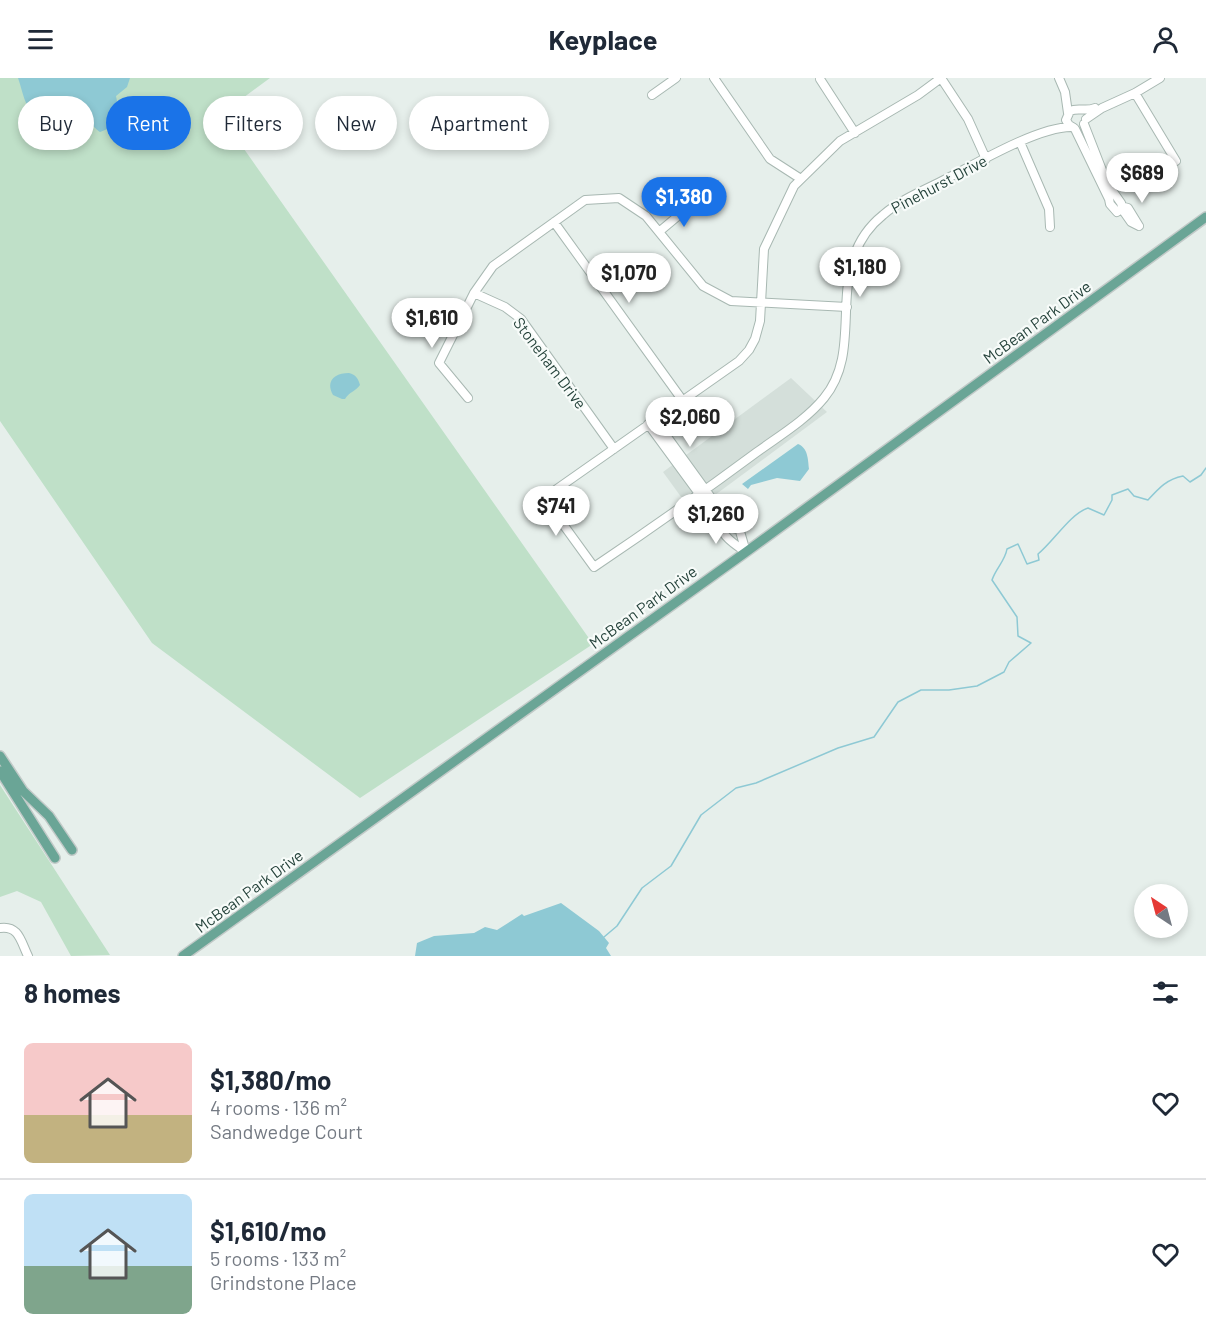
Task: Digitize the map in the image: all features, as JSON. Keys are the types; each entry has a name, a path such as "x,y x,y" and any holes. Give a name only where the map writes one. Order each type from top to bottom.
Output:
{"main road":[{"name":"McBean Park Drive","path":"183,956 746,552 1206,217"},
{"path":"0,756 23,791 49,816 72,850"},
{"path":"0,771 55,858"}],"street":[{"path":"652,95 676,78"},
{"path":"714,78 770,159 801,179"},
{"path":"614,448 739,361 749,350 760,321 764,249 794,186 840,141 918,96 941,78 968,119 986,159"},
{"path":"1059,78 1065,92 1085,122 1104,177 1120,210"},
{"path":"1073,128 1085,122 1102,108 1135,93 1160,78"},
{"path":"820,79 855,133"},
{"path":"1065,92 1067,116 1110,204 1120,210 1128,208 1139,226"},
{"path":"1135,93 1176,161"},
{"name":"Pinehurst Drive","path":"1051,130 1067,116 1079,110 1102,108"},
{"name":"Pinehurst Drive","path":"614,448 544,498 594,567 703,492 808,414 824,398 836,379 842,362 852,263 861,241 875,222 904,201 1020,142 1051,130 1073,128"},
{"path":"1020,142 1048,209 1050,227"},
{"path":"468,398 440,363 474,293 493,266 585,200 619,198 646,216 703,286 731,301 847,307"},
{"path":"660,231 691,205"},
{"path":"554,222 683,401"},
{"name":"Stoneham Drive","path":"474,293 505,307 521,319 614,448"},
{"path":"651,422 703,492 724,515 733,518 740,530 746,552"},
{"path":"703,492 718,526 729,542 746,552"},
{"path":"716,520 724,515"},
{"path":"0,928 14,929 28,956"}],"shaded area":[{"path":"791,378 827,412 692,512 663,472"}],"green space":[{"path":"0,78 270,78 246,96 203,96 203,150 245,150 593,644 360,798 152,643 0,421"},
{"path":"0,785 110,955 71,956 41,902 17,891 0,897"}],"water":[{"path":"18,78 130,78 127,87 116,96 106,96 106,130 100,132 94,127 94,96 23,96"},
{"path":"349,373 356,377 360,385 345,399 333,395 330,386 333,379 339,374"},
{"path":"798,444 806,451 809,469 800,481 777,478 751,485 748,489 742,484"},
{"path":"561,903 599,931 609,943 606,948 611,956 415,956 417,943 434,936 474,933 485,927 497,930 522,914 524,916"}],"waterway":[{"path":"604,937 617,926 642,888 671,866 701,815 736,788 756,783 838,748 874,737 898,702 921,690 949,690 977,686 1004,672 1009,662 1031,643 1018,636 1017,617 992,580 1007,549 1018,544 1027,564 1039,560 1038,554 1081,511 1088,508 1104,515 1112,500 1112,495 1128,489 1134,496 1148,500 1160,488 1177,477 1183,476 1190,482 1201,475 1206,468"}]}
